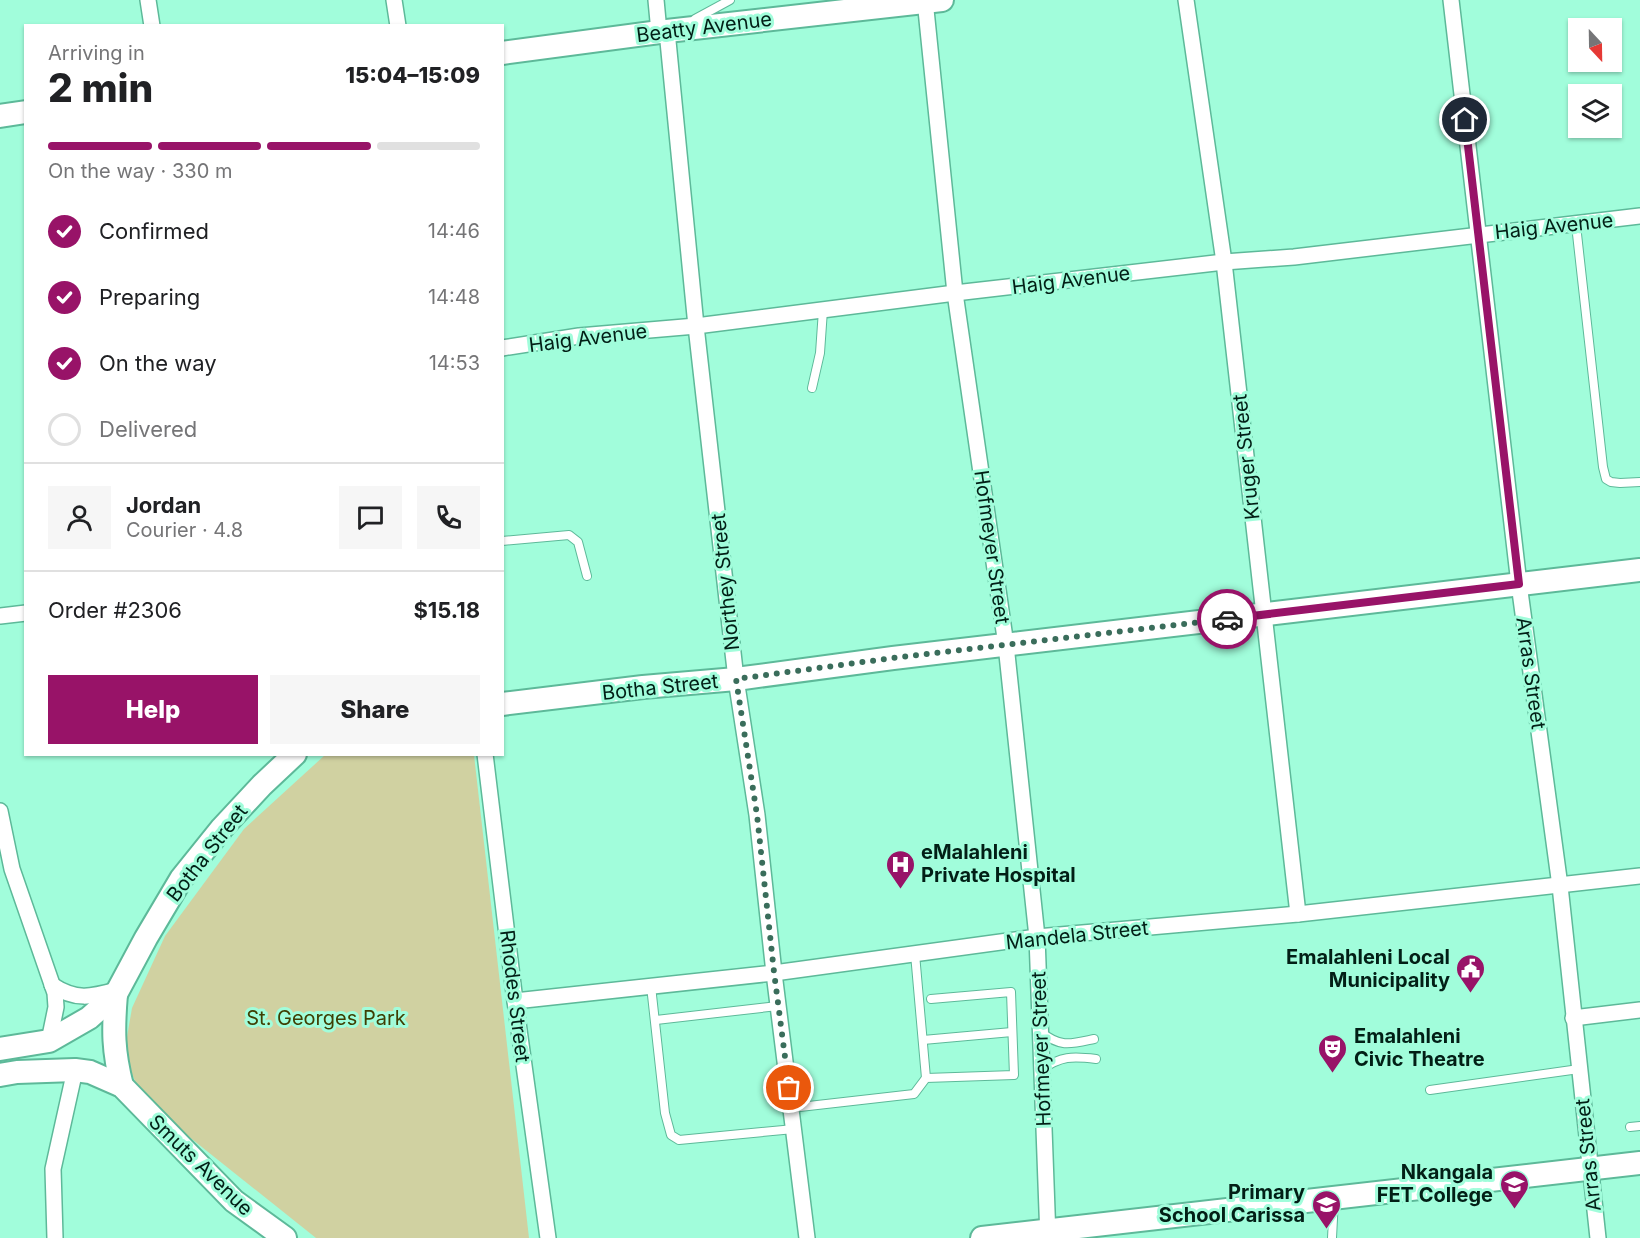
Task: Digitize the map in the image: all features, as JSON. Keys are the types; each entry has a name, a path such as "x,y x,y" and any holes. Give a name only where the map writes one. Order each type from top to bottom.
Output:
{"main road":[{"name":"Beatty Avenue","path":"504,53 930,1"},
{"path":"0,116 24,112"},
{"name":"Botha Street","path":"504,704 643,687 736,679 1640,570"},
{"name":"Botha Street","path":"118,992 146,938 181,879 222,828 293,756"},
{"path":"0,1049 49,1041 90,1018 118,992"},
{"path":"118,992 112,1035 122,1086"},
{"path":"0,1075 17,1072 90,1072 122,1086"},
{"name":"Smuts Avenue","path":"122,1086 234,1201 285,1238"},
{"path":"982,1238 1047,1235 1334,1198 1640,1163"}],"street":[{"path":"148,0 152,24"},
{"path":"394,0 398,24"},
{"name":"Northey Street","path":"656,0 663,32 736,679 757,815 807,1238"},
{"name":"Kruger Street","path":"1186,0 1224,262 1298,914"},
{"name":"Arras Street","path":"1451,0 1519,584 1560,886 1598,1238"},
{"name":"Hofmeyer Street","path":"930,1 955,293 1006,645 1037,937 1047,1235"},
{"name":"Haig Avenue","path":"504,348 579,336 696,326 955,293 1224,262 1294,257 1640,216"},
{"path":"0,616 24,613"},
{"name":"Rhodes Street","path":"485,756 515,1001 548,1238"},
{"path":"0,811 12,869 52,985 57,1007 49,1041"},
{"name":"Mandela Street","path":"515,1001 774,972 1037,937 1298,914 1640,876"},
{"path":"52,985 71,995 95,996 118,992"},
{"path":"1573,1018 1640,1010"},
{"path":"55,1238 53,1169 75,1071"}],"lane":[{"path":"663,32 699,17 730,0"},
{"path":"1576,225 1603,467 1606,479 1611,482 1640,482"},
{"path":"812,388 820,353 823,310"},
{"path":"504,541 569,535 578,542 587,576"},
{"path":"791,1108 914,1094 926,1078 915,954"},
{"path":"651,986 665,1113 669,1132 675,1139 794,1129"},
{"path":"926,1078 1014,1075 1011,992 931,999"},
{"path":"656,1020 778,1006"},
{"path":"1040,1031 1058,1044 1094,1039"},
{"path":"923,1040 1012,1032"},
{"path":"1041,1070 1059,1059 1079,1057 1096,1059"},
{"path":"1431,1090 1579,1069"},
{"path":"1630,1127 1640,1126"},
{"path":"1332,1238 1334,1198"}],"green space":[{"name":"St. Georges Park","path":"324,756 474,756 529,1238 316,1238 183,1132 139,1091 124,1054 132,1008 165,936 244,829"}],"way so far":[{"path":"789,1088 757,815 736,679 893,658 1227,619"}],"place":[{"name":"eMalahleni Private Hospital","path":"900,890"},
{"name":"Emalahleni Local Municipality","path":"1471,994"},
{"name":"Emalahleni Civic Theatre","path":"1333,1074"},
{"name":"Nkangala FET College","path":"1514,1210"},
{"name":"Primary School Carissa","path":"1326,1230"}],"route":[{"path":"1227,619 1519,584 1465,120"}]}
